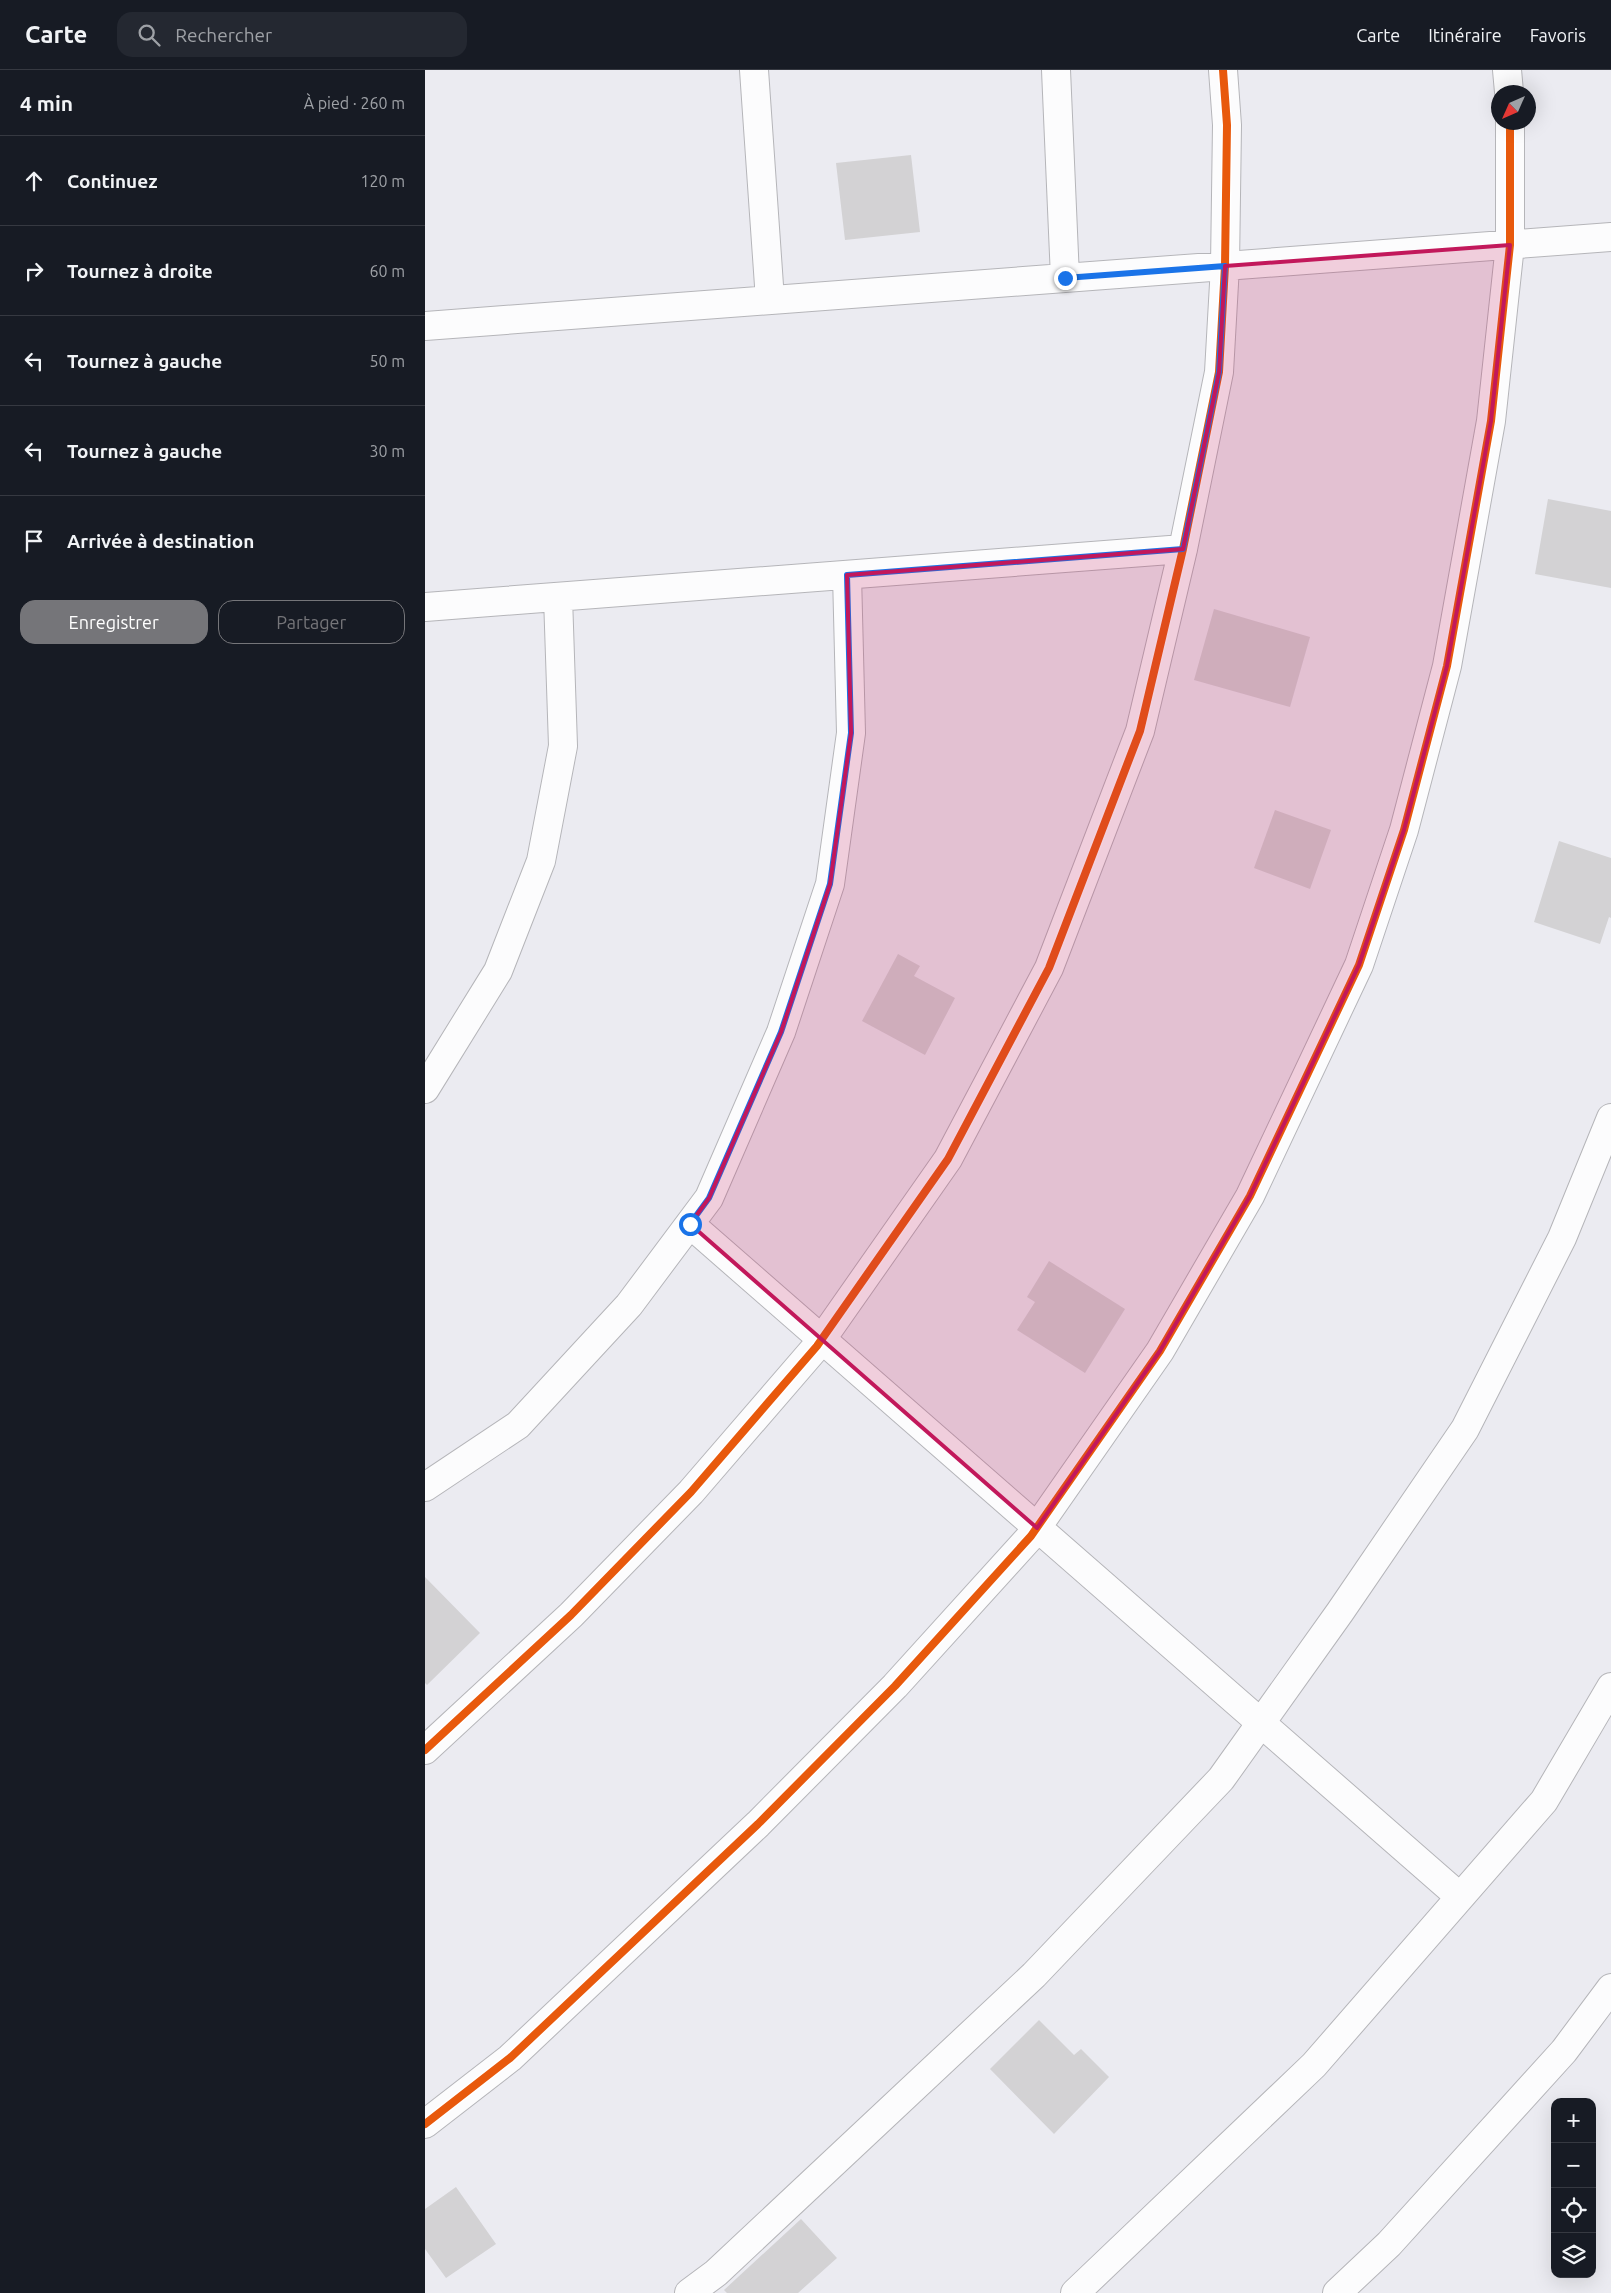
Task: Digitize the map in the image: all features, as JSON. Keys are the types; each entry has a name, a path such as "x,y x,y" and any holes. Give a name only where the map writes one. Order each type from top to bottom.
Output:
{"street":[{"path":"753,70 770,300"},
{"path":"1056,70 1065,278"},
{"path":"425,1750 571,1615 691,1492 822,1339 948,1159 1049,968 1139,731 1183,549 1219,372 1225,266 1227,125 1223,70"},
{"path":"1507,70 1508,85"},
{"path":"425,2124 510,2058 758,1824 895,1686 1037,1528 1160,1351 1250,1196 1359,964 1404,830 1447,666 1491,421 1510,245 1510,130"},
{"path":"425,326 1611,237"},
{"path":"425,607 1183,549"},
{"path":"425,1487 518,1425 629,1305 709,1198 781,1032 830,884 851,733 847,575"},
{"path":"425,1089 498,971 541,860 563,746 559,597"},
{"path":"689,2293 716,2272 1034,1975 1221,1780 1340,1612 1465,1428 1562,1238 1611,1118"},
{"path":"690,1224 1460,1897"},
{"path":"1075,2293 1314,2065 1544,1801 1611,1687"},
{"path":"1337,2293 1389,2244 1564,2051 1611,1988"}],"highlighted area":[{"path":"1510,245 1491,421 1447,666 1404,830 1359,965 1250,1196 1160,1351 1037,1528 690,1224 709,1198 781,1032 830,884 851,733 847,575 1183,549 1219,372 1225,266"}],"building":[{"path":"911,155 920,232 845,240 836,163"},
{"path":"1548,499 1611,511 1611,588 1535,574"},
{"path":"1214,609 1310,637 1290,707 1194,680"},
{"path":"1275,810 1331,830 1310,889 1254,868"},
{"path":"1559,841 1611,858 1611,918 1609,917 1600,944 1534,922"},
{"path":"898,954 920,966 914,976 955,998 925,1055 862,1021"},
{"path":"1049,1261 1125,1309 1085,1373 1017,1330 1035,1302 1027,1297"},
{"path":"425,1577 480,1633 427,1685 425,1683"},
{"path":"1039,2020 1074,2055 1081,2049 1109,2077 1054,2134 990,2069"},
{"path":"456,2187 496,2244 446,2278 425,2249 425,2209"},
{"path":"801,2219 837,2258 798,2293 727,2293 724,2290"}],"cycle path":[{"path":"425,1750 571,1615 691,1492 817,1346 948,1159 1049,968 1140,731 1183,549 1219,372 1225,266 1227,125 1223,70"},
{"path":"425,2124 510,2058 758,1824 895,1686 1031,1536 1160,1351 1250,1196 1359,965 1404,830 1447,666 1491,421 1510,245 1510,130"}],"route":[{"path":"690,1224 709,1198 781,1032 830,884 851,733 847,575 1183,549 1219,372 1225,266 1065,278"}]}
